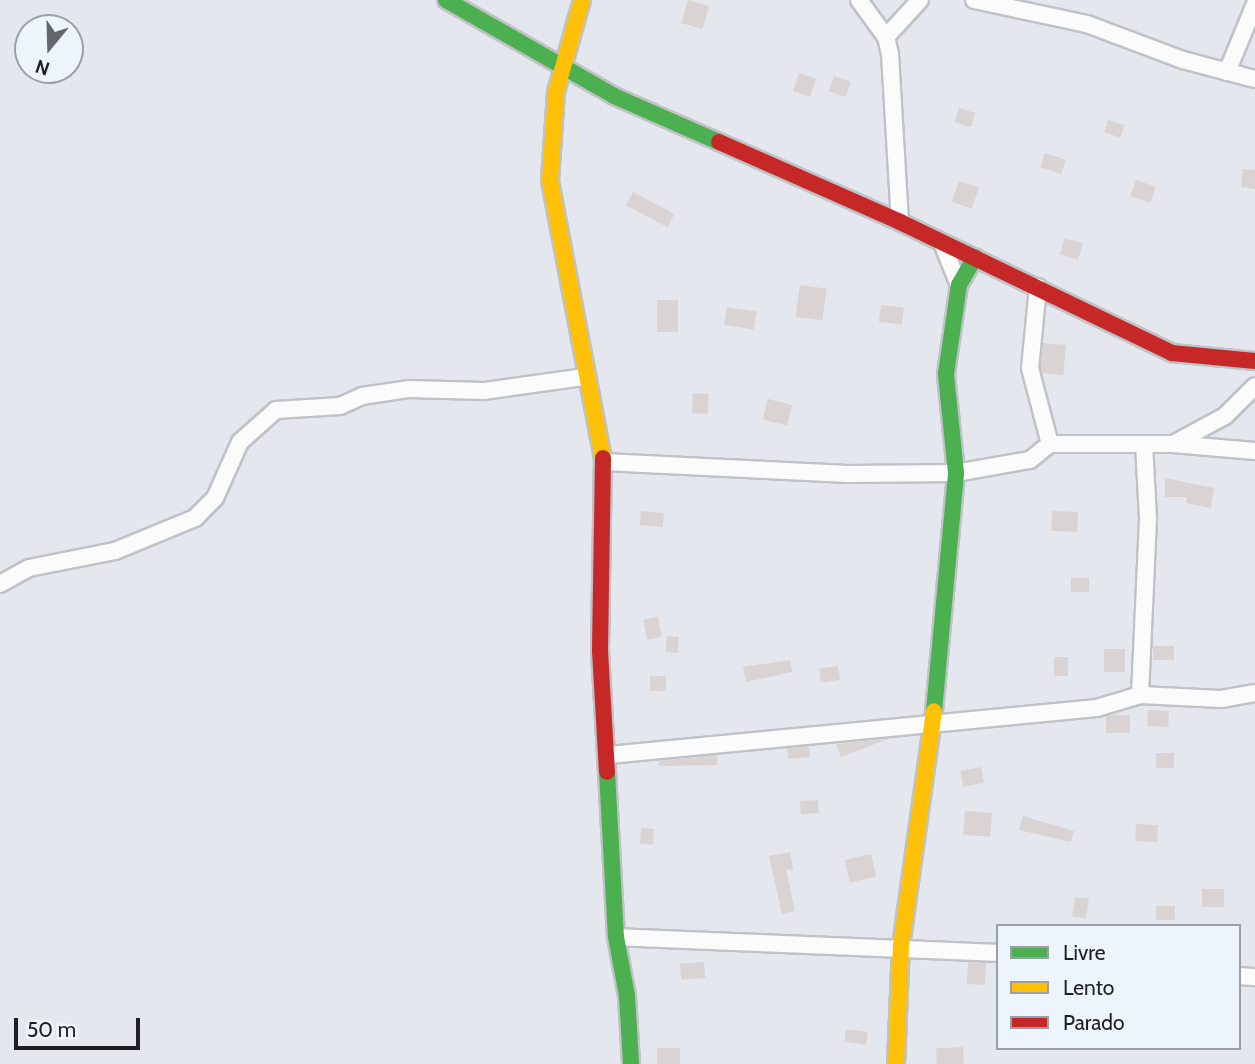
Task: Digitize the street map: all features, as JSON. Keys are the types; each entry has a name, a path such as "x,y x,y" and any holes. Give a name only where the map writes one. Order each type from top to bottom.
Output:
{"street":[{"path":"446,0 561,68 900,222 1172,353 1255,361"},
{"path":"582,0 561,68 550,181 583,377 604,463 600,651 609,755 616,937 627,996 631,1064"},
{"path":"859,0 886,37 900,222"},
{"path":"886,37 920,0"},
{"path":"974,0 1087,24 1255,79"},
{"path":"1227,72 1255,4"},
{"path":"943,243 959,285"},
{"path":"895,1064 901,946 933,722 956,473 946,374 959,285 975,257"},
{"path":"1038,287 1030,368 1050,444"},
{"path":"0,584 29,568 90,559 195,518 215,498 240,442 276,410 340,406 362,396 410,389 484,391 583,377"},
{"path":"1173,444 1224,416 1255,386"},
{"path":"604,463 848,474 956,473 1030,460 1050,444 1173,444 1255,451"},
{"path":"1140,695 1148,519 1144,446"},
{"path":"609,755 1097,708 1140,695 1221,699 1255,693"},
{"path":"616,937 901,946 996,953"}],"building":[{"path":"688,0 709,6 703,29 681,23"},
{"path":"799,73 816,79 810,97 793,91"},
{"path":"834,76 851,82 846,97 829,91"},
{"path":"959,108 975,113 971,127 955,122"},
{"path":"1108,120 1124,125 1120,137 1104,132"},
{"path":"1045,153 1066,160 1061,174 1040,167"},
{"path":"1243,169 1255,170 1255,189 1241,187"},
{"path":"1136,180 1156,187 1150,203 1130,196"},
{"path":"959,181 979,188 972,209 952,202"},
{"path":"633,192 674,214 667,227 626,205"},
{"path":"1065,238 1083,244 1078,260 1060,254"},
{"path":"800,285 827,289 822,320 796,317"},
{"path":"657,300 678,300 678,332 657,332"},
{"path":"881,305 904,308 902,325 879,322"},
{"path":"727,307 757,312 754,329 724,325"},
{"path":"1043,343 1066,345 1063,375 1040,373"},
{"path":"693,393 709,394 708,414 692,413"},
{"path":"768,399 792,405 787,425 763,419"},
{"path":"1165,478 1214,488 1211,508 1186,503 1187,497 1165,497"},
{"path":"641,511 664,513 663,527 640,525"},
{"path":"1052,511 1078,512 1077,532 1051,531"},
{"path":"1071,578 1089,578 1089,592 1071,592"},
{"path":"658,617 662,637 647,639 643,620"},
{"path":"667,636 679,637 678,653 666,652"},
{"path":"1153,646 1174,646 1174,660 1153,660"},
{"path":"1104,649 1125,649 1125,672 1104,672"},
{"path":"1054,657 1068,657 1068,676 1054,676"},
{"path":"790,660 792,672 746,682 743,667"},
{"path":"838,666 840,680 821,683 819,669"},
{"path":"650,676 666,676 666,691 650,691"},
{"path":"1148,710 1169,711 1168,727 1147,726"},
{"path":"1106,715 1130,715 1130,733 1106,733"},
{"path":"888,739 841,757 836,744 837,744"},
{"path":"809,746 810,757 788,759 787,748"},
{"path":"1156,753 1174,753 1174,768 1156,768"},
{"path":"717,755 717,765 659,766 659,761"},
{"path":"981,767 984,783 963,787 960,771"},
{"path":"818,800 819,813 801,814 800,801"},
{"path":"965,811 992,813 990,837 963,835"},
{"path":"1023,816 1074,831 1071,842 1019,830"},
{"path":"1136,824 1158,825 1157,842 1135,841"},
{"path":"641,828 654,829 653,845 640,844"},
{"path":"790,852 793,869 786,870 795,911 782,914 769,856"},
{"path":"871,854 876,876 850,882 845,860"},
{"path":"1202,889 1224,889 1224,907 1202,907"},
{"path":"1075,897 1089,899 1086,919 1072,917"},
{"path":"1156,906 1175,906 1175,920 1156,920"},
{"path":"704,962 705,978 681,980 680,964"},
{"path":"968,962 986,963 985,985 967,984"},
{"path":"846,1029 868,1032 866,1045 844,1042"},
{"path":"963,1047 964,1064 937,1064 936,1048"},
{"path":"657,1048 680,1048 680,1064 657,1064"}],"traffic: fast":[{"path":"446,0 614,96 719,142"},
{"path":"934,711 956,473 946,374 959,285 975,257"},
{"path":"607,772 616,937 627,996 631,1064"}],"traffic: slow":[{"path":"582,0 556,92 550,181 603,458"},
{"path":"896,1064 901,946 934,711"}],"traffic: jam":[{"path":"719,142 900,222 1172,353 1255,361"},
{"path":"603,458 600,651 607,772"}]}
